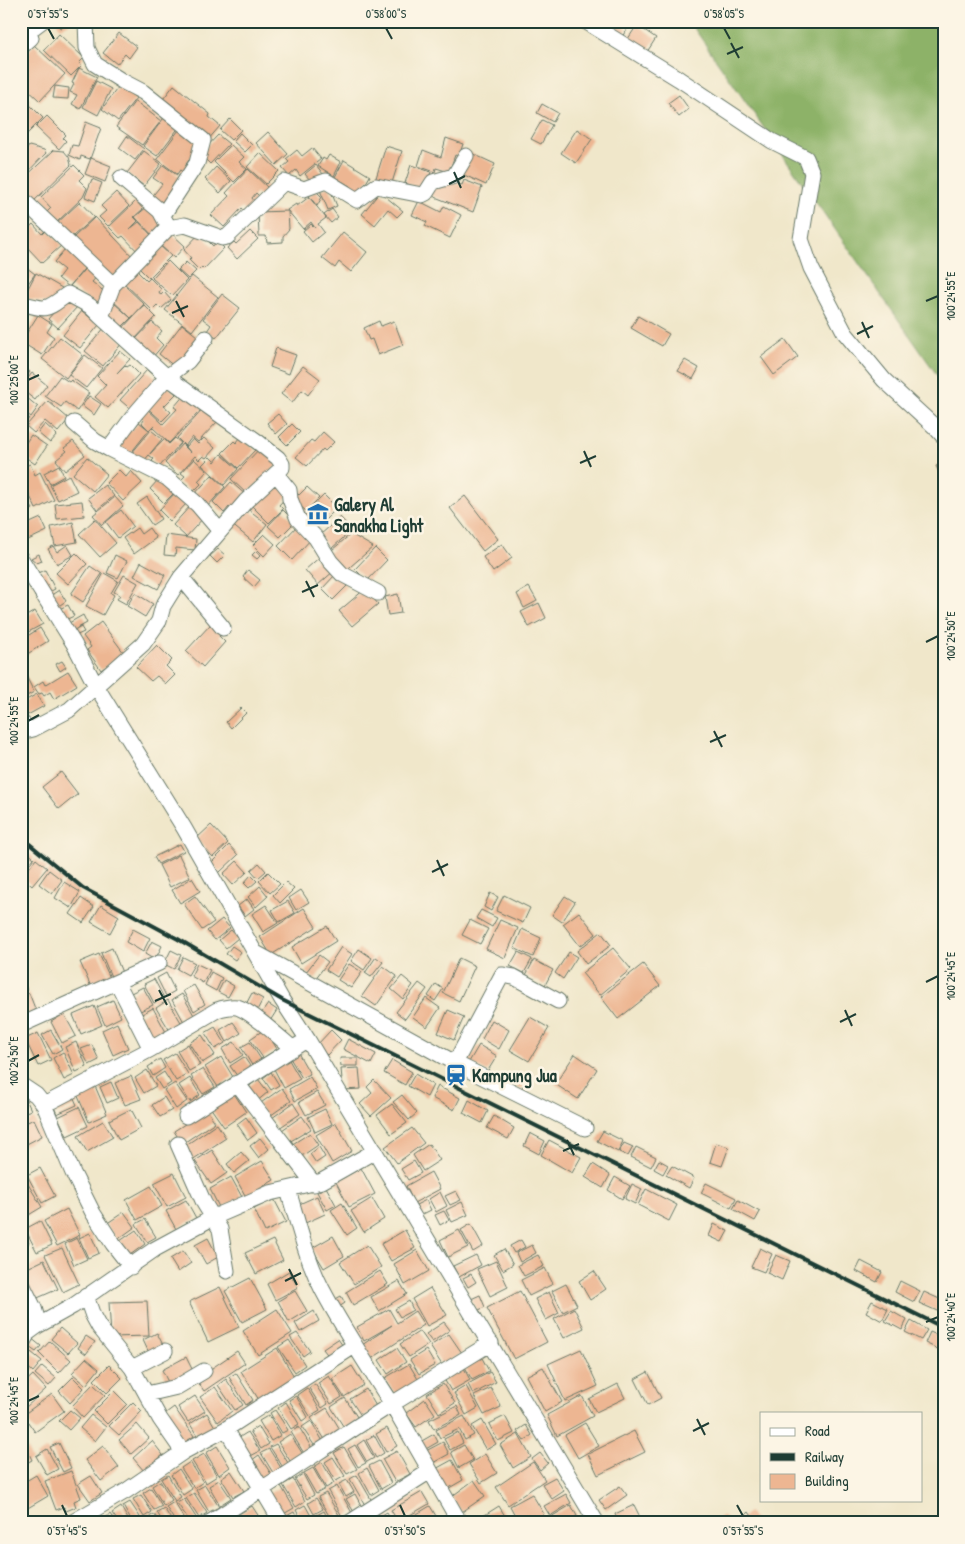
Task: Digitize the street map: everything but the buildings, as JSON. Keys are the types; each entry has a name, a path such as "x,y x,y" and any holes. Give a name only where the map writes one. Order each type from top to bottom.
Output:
{"street":[{"path":"86,21 87,48 95,64 143,92 203,140 197,163 166,222 113,285 101,317"},
{"path":"585,21 679,79 772,141 806,158 812,173 801,239 811,268 845,332 884,380 944,437"},
{"path":"21,47 31,38 31,24"},
{"path":"121,178 166,222 185,225 222,238 227,237 284,182 304,189 326,181 357,200 376,186 422,195 426,193 433,182 454,176 466,156"},
{"path":"21,198 113,285"},
{"path":"21,303 42,309 48,308 68,294 90,306 167,377 278,458 282,464 282,468 246,501 181,577 163,606 159,621 153,632 132,654 70,710 34,729 29,730 21,722"},
{"path":"109,449 135,414 167,377 188,362 206,338"},
{"path":"74,423 95,441 167,478 197,504 220,531"},
{"path":"276,474 289,490 290,499 298,520 316,538 330,561 342,574 378,593"},
{"path":"21,559 74,644 96,686 184,828 282,1000 375,1151 597,1523"},
{"path":"181,577 223,628"},
{"path":"254,952 455,1063 585,1128"},
{"path":"21,1024 159,963"},
{"path":"455,1063 502,975 514,977 558,1002"},
{"path":"117,982 151,1049"},
{"path":"44,1106 151,1049 217,1010 236,1007 246,1011 292,1048"},
{"path":"186,1116 292,1048 308,1040"},
{"path":"237,1083 314,1184"},
{"path":"21,1085 36,1095 44,1106 73,1173 93,1213 131,1267"},
{"path":"178,1144 204,1203 214,1217 221,1235 227,1271"},
{"path":"21,1345 28,1333 39,1325 73,1306 155,1249 214,1217 270,1193 322,1181 375,1151"},
{"path":"288,1190 310,1262 322,1288 354,1346 392,1404 460,1523"},
{"path":"21,1282 34,1308 39,1325"},
{"path":"86,1296 99,1328 132,1368 160,1419 183,1452"},
{"path":"210,1523 263,1490 312,1455 490,1343"},
{"path":"71,1523 90,1518 183,1452 226,1429 354,1346"},
{"path":"132,1368 165,1351"},
{"path":"147,1394 177,1387 204,1371"},
{"path":"226,1429 282,1523"},
{"path":"358,1520 430,1471"}],"green space":[{"path":"689,21 944,21 944,386 935,372"}],"railway":[{"path":"21,837 83,888 178,939 282,1000 944,1328"}],"place":[{"name":"Galery Al Sanakha Light","path":"318,514"},
{"name":"Kampung Jua","path":"456,1075"}]}
